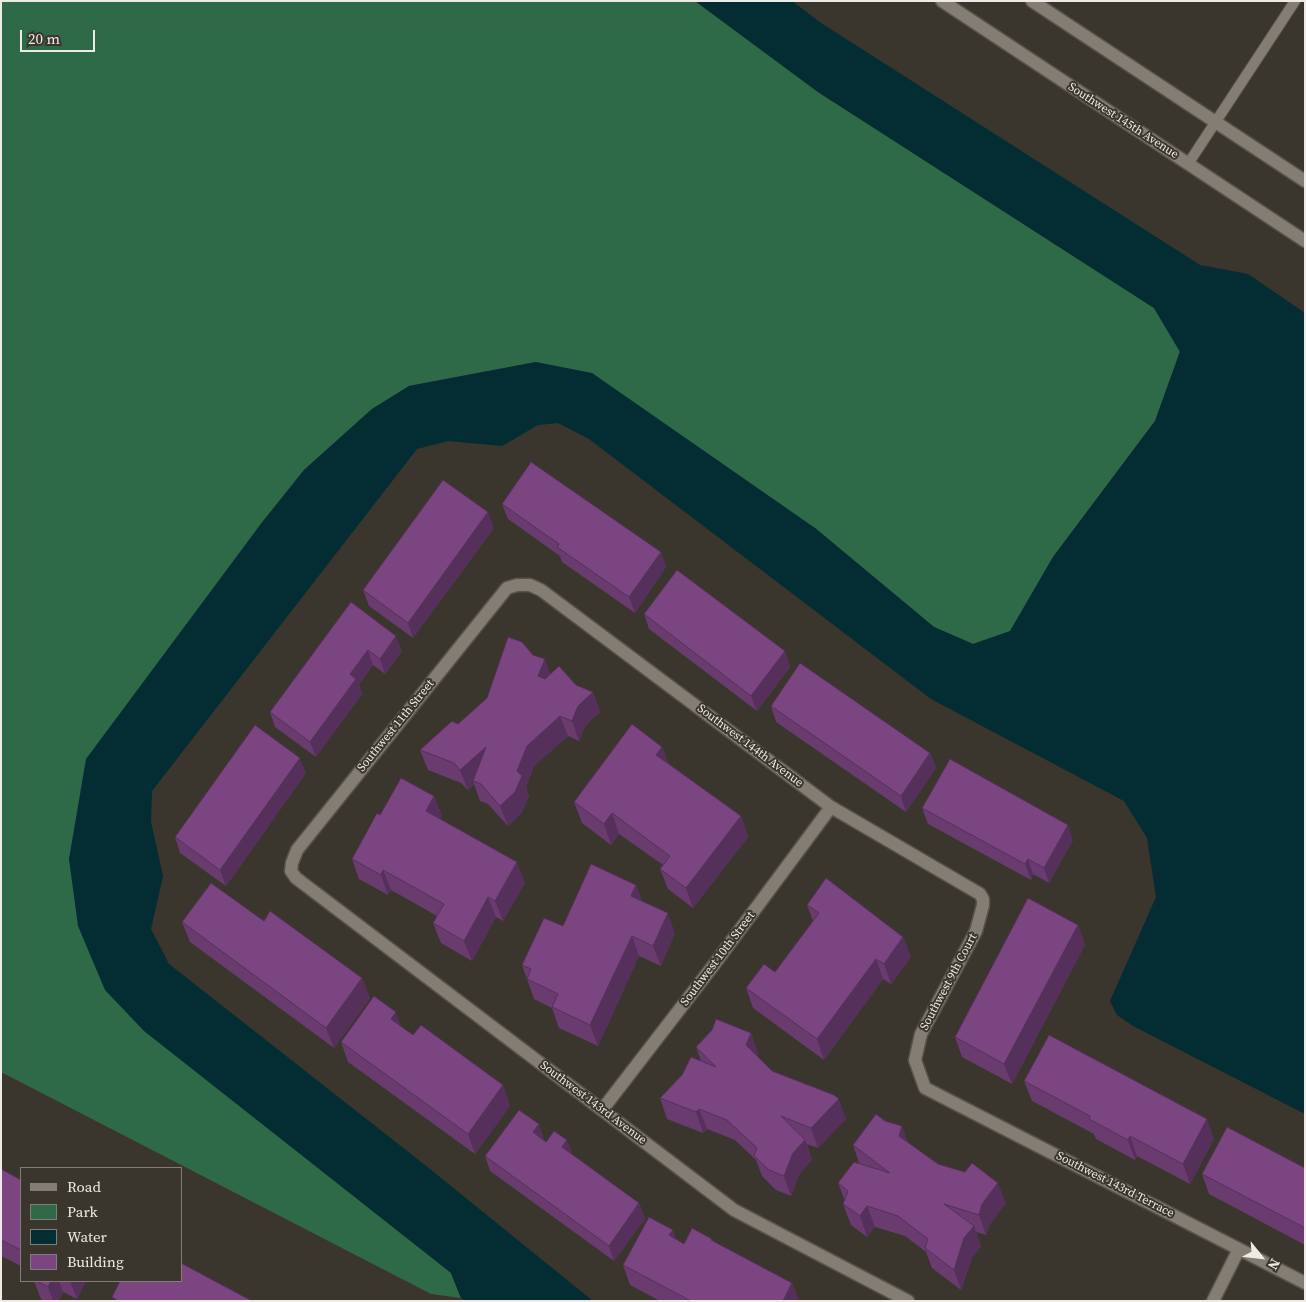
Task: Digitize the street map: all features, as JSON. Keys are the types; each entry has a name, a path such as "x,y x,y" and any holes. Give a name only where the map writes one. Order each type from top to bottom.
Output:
{"street":[{"name":"Southwest 145th Avenue","path":"942,1 1305,242"},
{"path":"1032,1 1305,181"},
{"name":"Southwest 144th Avenue","path":"518,585 530,585 541,590 831,807 970,887 980,894 984,905"},
{"name":"Southwest 11th Street","path":"296,878 291,871 297,850 500,596 507,588 518,585"},
{"name":"Southwest 10th Street","path":"602,1110 713,966 831,807"},
{"name":"Southwest 143rd Avenue","path":"296,878 734,1210 908,1301"},
{"name":"Southwest 9th Court","path":"925,1088 915,1060 921,1034 976,931 984,905"},
{"name":"Southwest 143rd Terrace","path":"925,1088 1305,1283"},
{"path":"1213,1301 1239,1249"}],"lane":[{"path":"1188,164 1295,1"}],"green space":[{"path":"1,1 695,1 818,92 1154,308 1180,351 1155,421 1053,557 1010,632 973,644 934,627 815,528 536,362 409,386 372,409 304,470 260,525 69,859 451,1273 461,1298 431,1294 1,1072"}],"water":[{"path":"695,1 792,1 821,23 1200,265 1248,274 1305,313 1305,1114 1133,1026 1117,1015 1110,1001 1156,897 1147,838 1124,801 931,699 589,439 558,423 538,425 502,446 448,441 417,449 152,791 151,822 163,876 151,929 169,964 425,1165 593,1301 466,1301 461,1298 451,1273 144,1031 105,990 78,926 69,859 86,759 260,525 304,470 372,409 409,386 536,362 592,373 815,528 934,627 973,644 1010,631 1053,557 1155,421 1180,352 1154,308 818,92"}],"building":[{"path":"531,462 661,552 629,597 557,547 559,544 502,504"},
{"path":"443,480 488,512 408,623 363,590"},
{"path":"677,570 785,651 751,696 644,614"},
{"path":"351,602 396,636 380,659 368,650 350,674 356,679 310,742 270,712"},
{"path":"508,637 522,642 533,655 545,659 538,676 545,679 559,666 576,685 593,692 578,706 572,721 560,716 527,746 517,771 522,776 515,792 500,806 481,784 473,781 486,747 460,770 454,763 420,750 452,721 458,724 487,698"},
{"path":"800,663 930,753 901,796 771,706"},
{"path":"632,724 662,747 656,755 741,816 686,888 660,869 670,856 612,813 604,824 574,802"},
{"path":"255,725 300,758 220,870 175,837"},
{"path":"950,759 1068,825 1044,868 1028,859 1025,864 922,808"},
{"path":"401,778 434,796 426,811 517,862 495,901 488,897 464,941 433,923 444,904 383,870 381,875 352,859 377,813 380,815"},
{"path":"591,864 636,885 631,896 668,913 653,946 632,936 590,1025 552,1007 558,994 527,979 531,969 522,965 544,918 563,926"},
{"path":"826,878 903,937 884,964 876,959 817,1039 746,988 764,964 775,972 819,913 807,905"},
{"path":"211,883 264,921 270,911 362,978 326,1028 182,922"},
{"path":"1028,898 1078,925 1004,1064 955,1037"},
{"path":"374,996 396,1012 391,1019 413,1035 421,1025 503,1085 468,1134 341,1042"},
{"path":"716,1019 751,1033 746,1045 772,1071 834,1095 839,1099 811,1128 781,1116 805,1140 793,1153 784,1176 769,1170 754,1156 757,1148 727,1120 699,1109 696,1112 660,1098 682,1075 691,1057 716,1067 696,1047 712,1030"},
{"path":"1049,1035 1207,1119 1183,1164 1130,1136 1128,1140 1089,1119 1090,1116 1024,1081"},
{"path":"519,1110 539,1124 533,1132 546,1142 554,1131 567,1140 562,1147 639,1203 609,1246 485,1156"},
{"path":"876,1114 885,1121 902,1126 899,1136 938,1164 965,1172 972,1163 998,1183 982,1204 979,1215 944,1204 974,1226 964,1238 954,1270 925,1248 928,1239 898,1216 867,1206 860,1216 843,1204 848,1191 838,1183 854,1162 890,1173 853,1145"},
{"path":"1227,1127 1305,1168 1305,1228 1202,1174"},
{"path":"1,1169 20,1179 20,1250 1,1240"},
{"path":"649,1217 673,1230 669,1235 684,1244 692,1228 792,1283 783,1301 691,1301 623,1265"},
{"path":"182,1264 252,1301 118,1301 112,1297 120,1282 182,1282"},
{"path":"39,1282 50,1282 48,1287"}]}
